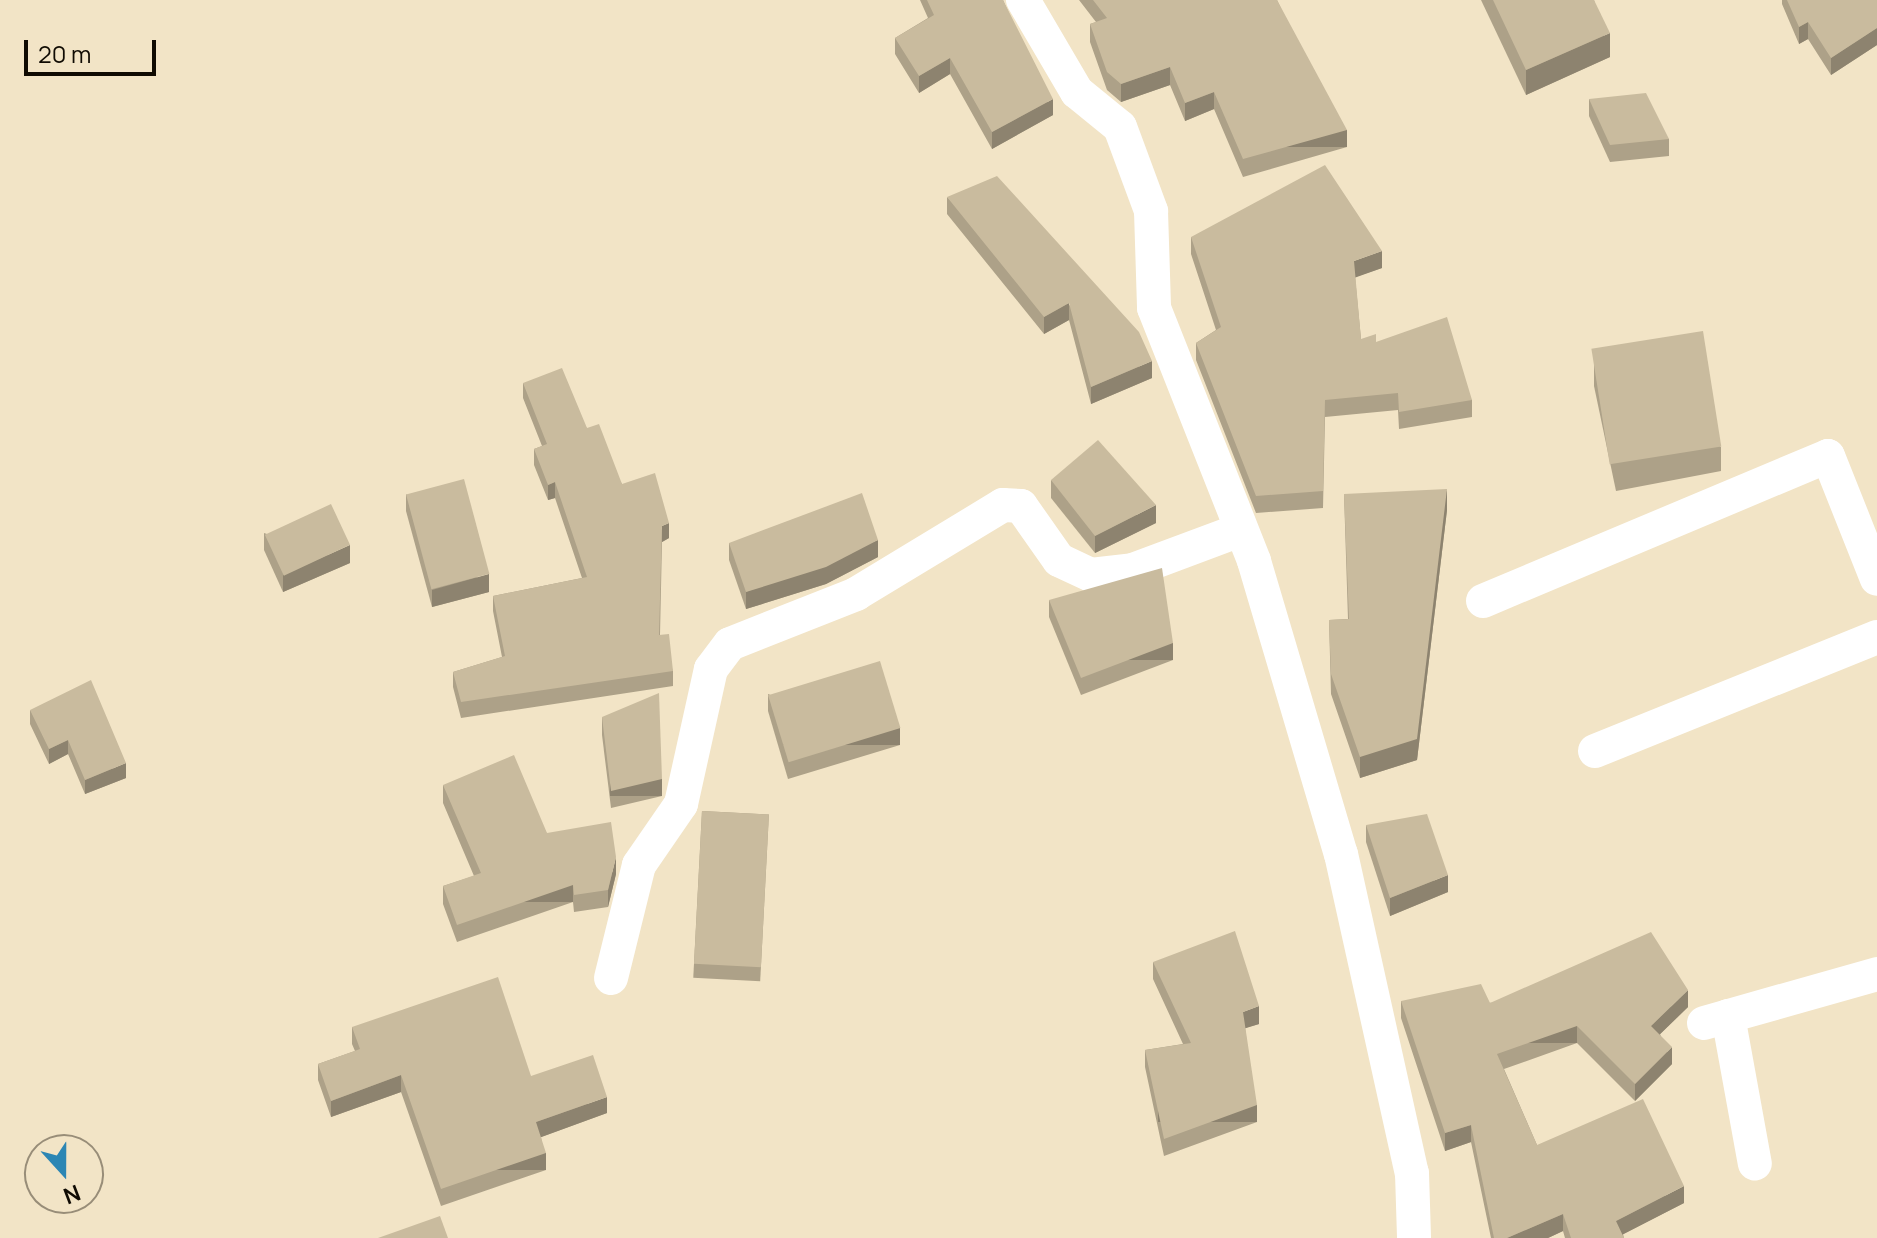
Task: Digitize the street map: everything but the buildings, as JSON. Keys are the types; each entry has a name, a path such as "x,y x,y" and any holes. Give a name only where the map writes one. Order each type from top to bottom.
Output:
{"street":[{"path":"1023,0 1069,81 1120,127 1151,211 1154,308 1240,530 1300,700 1341,854 1412,1173 1414,1238"},
{"path":"1483,601 1828,456 1877,579"},
{"path":"611,978 639,865 681,804 711,669 730,644 856,594 1003,505 1021,506 1059,560 1091,575 1133,570 1240,530"},
{"path":"1595,751 1877,637"},
{"path":"1755,1164 1716,1020 1877,974"}]}
